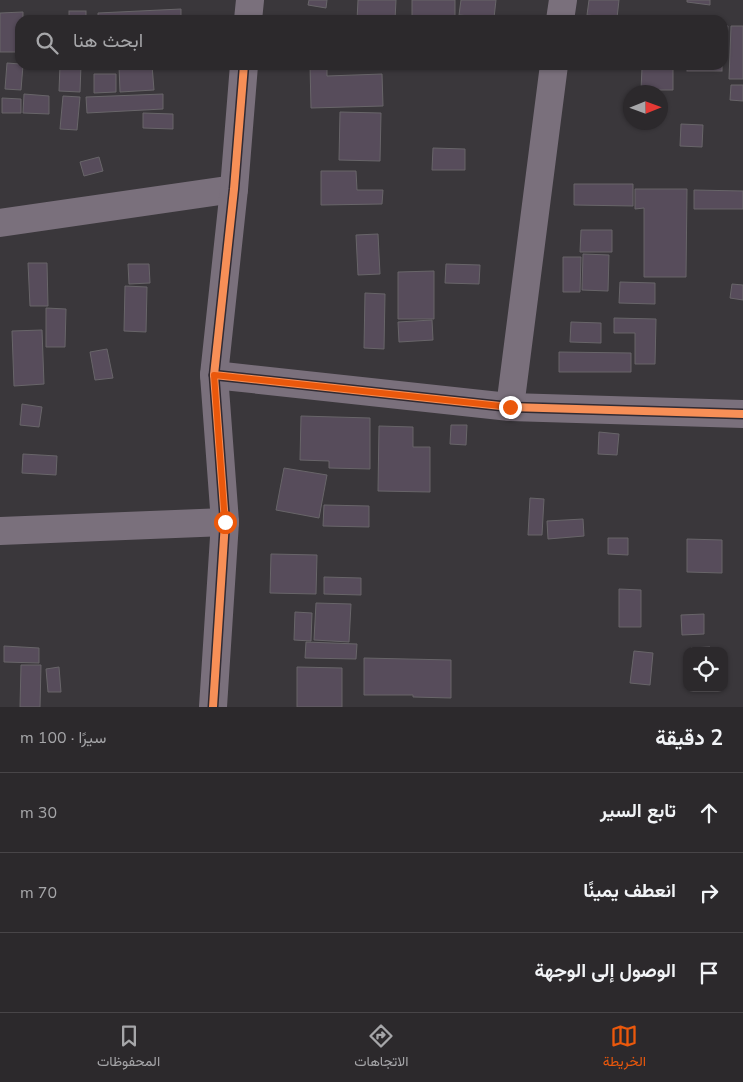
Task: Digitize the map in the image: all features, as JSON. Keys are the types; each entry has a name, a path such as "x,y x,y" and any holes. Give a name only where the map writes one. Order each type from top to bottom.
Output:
{"street":[{"path":"248,15 250,0"},
{"path":"561,15 563,0"},
{"path":"213,707 225,522 214,375 234,189 244,70"},
{"path":"510,407 553,70"},
{"path":"0,223 234,189"},
{"path":"214,375 510,407 743,414"},
{"path":"0,532 225,522"}],"building":[{"path":"309,0 327,0 326,8 308,5"},
{"path":"358,0 396,0 395,15 357,15"},
{"path":"412,0 455,0 455,15 412,15"},
{"path":"461,0 496,0 494,15 459,15"},
{"path":"589,0 619,0 617,15 587,15"},
{"path":"687,0 710,0 710,5 687,2"},
{"path":"181,9 181,15 98,15 98,13"},
{"path":"69,11 86,11 86,15 69,15"},
{"path":"23,12 23,15 15,15 15,52 0,52 0,13"},
{"path":"731,26 743,26 743,79 729,79"},
{"path":"7,63 15,64 15,70 23,70 21,90 5,89"},
{"path":"60,70 81,70 80,92 59,91"},
{"path":"119,70 152,70 154,90 120,92"},
{"path":"310,70 327,70 327,76 382,74 383,106 311,108"},
{"path":"642,70 673,70 673,90 668,90 668,85 641,85"},
{"path":"687,70 722,70 722,71"},
{"path":"94,74 116,74 116,92 94,93"},
{"path":"731,85 743,85 743,101 730,100"},
{"path":"24,94 49,96 49,114 23,113"},
{"path":"163,94 163,109 87,113 86,97"},
{"path":"63,96 80,97 77,130 60,129"},
{"path":"2,98 21,99 21,113 2,113"},
{"path":"340,112 381,113 380,161 339,160"},
{"path":"143,113 173,114 173,129 143,128"},
{"path":"681,124 703,125 702,147 680,146"},
{"path":"433,148 465,149 465,170 432,170"},
{"path":"99,157 103,171 84,176 80,162"},
{"path":"321,171 356,171 357,190 383,190 382,204 321,205"},
{"path":"574,184 633,184 633,206 574,205"},
{"path":"635,189 687,189 686,277 644,277 644,208 635,209"},
{"path":"694,190 743,191 743,209 694,209"},
{"path":"581,230 612,230 612,252 580,252"},
{"path":"378,234 380,274 358,275 356,235"},
{"path":"583,254 609,255 608,291 582,290"},
{"path":"563,257 581,257 580,292 563,292"},
{"path":"28,263 47,263 48,306 30,306"},
{"path":"128,264 149,264 150,283 129,284"},
{"path":"446,264 480,265 479,284 445,283"},
{"path":"434,271 434,319 398,319 398,272"},
{"path":"620,282 655,283 655,304 619,303"},
{"path":"732,284 743,285 743,300 730,298"},
{"path":"125,286 147,287 146,332 124,331"},
{"path":"365,293 385,294 384,349 364,348"},
{"path":"46,308 66,309 65,347 46,347"},
{"path":"614,318 656,319 655,364 635,364 635,333 614,333"},
{"path":"432,320 433,340 399,342 398,322"},
{"path":"571,322 601,323 601,343 570,342"},
{"path":"42,330 44,384 14,386 12,331"},
{"path":"107,349 113,378 95,380 90,352"},
{"path":"559,352 631,353 631,372 559,372"},
{"path":"22,404 42,407 39,427 20,425"},
{"path":"301,416 370,418 370,469 329,468 329,461 300,460"},
{"path":"451,425 467,425 466,445 450,444"},
{"path":"379,426 413,427 413,447 430,447 430,492 378,491"},
{"path":"599,432 619,434 617,455 598,454"},
{"path":"23,454 57,456 56,475 22,473"},
{"path":"284,468 327,475 319,518 276,510"},
{"path":"530,498 544,499 542,535 528,535"},
{"path":"324,505 369,506 369,527 323,526"},
{"path":"583,519 584,536 548,539 547,521"},
{"path":"608,538 628,538 628,555 608,554"},
{"path":"687,539 722,540 722,573 687,572"},
{"path":"271,554 317,555 316,594 270,593"},
{"path":"324,577 361,578 361,595 324,594"},
{"path":"619,589 641,590 641,627 619,627"},
{"path":"316,603 351,604 349,642 314,640"},
{"path":"295,612 312,613 311,641 294,640"},
{"path":"704,614 704,634 682,635 681,615"},
{"path":"306,642 357,644 356,659 305,658"},
{"path":"4,646 39,648 39,663 4,662"},
{"path":"634,651 653,653 650,685 630,683"},
{"path":"364,658 451,660 451,698 413,697 413,695 364,695"},
{"path":"21,665 41,665 40,707 20,707"},
{"path":"59,667 61,692 48,692 46,669"},
{"path":"297,667 342,668 342,707 297,707"}],"cycle path":[{"path":"213,707 225,522 214,375 234,189 244,70"},
{"path":"214,375 510,407 743,414"}],"route":[{"path":"225,522 214,375 510,407"}]}
